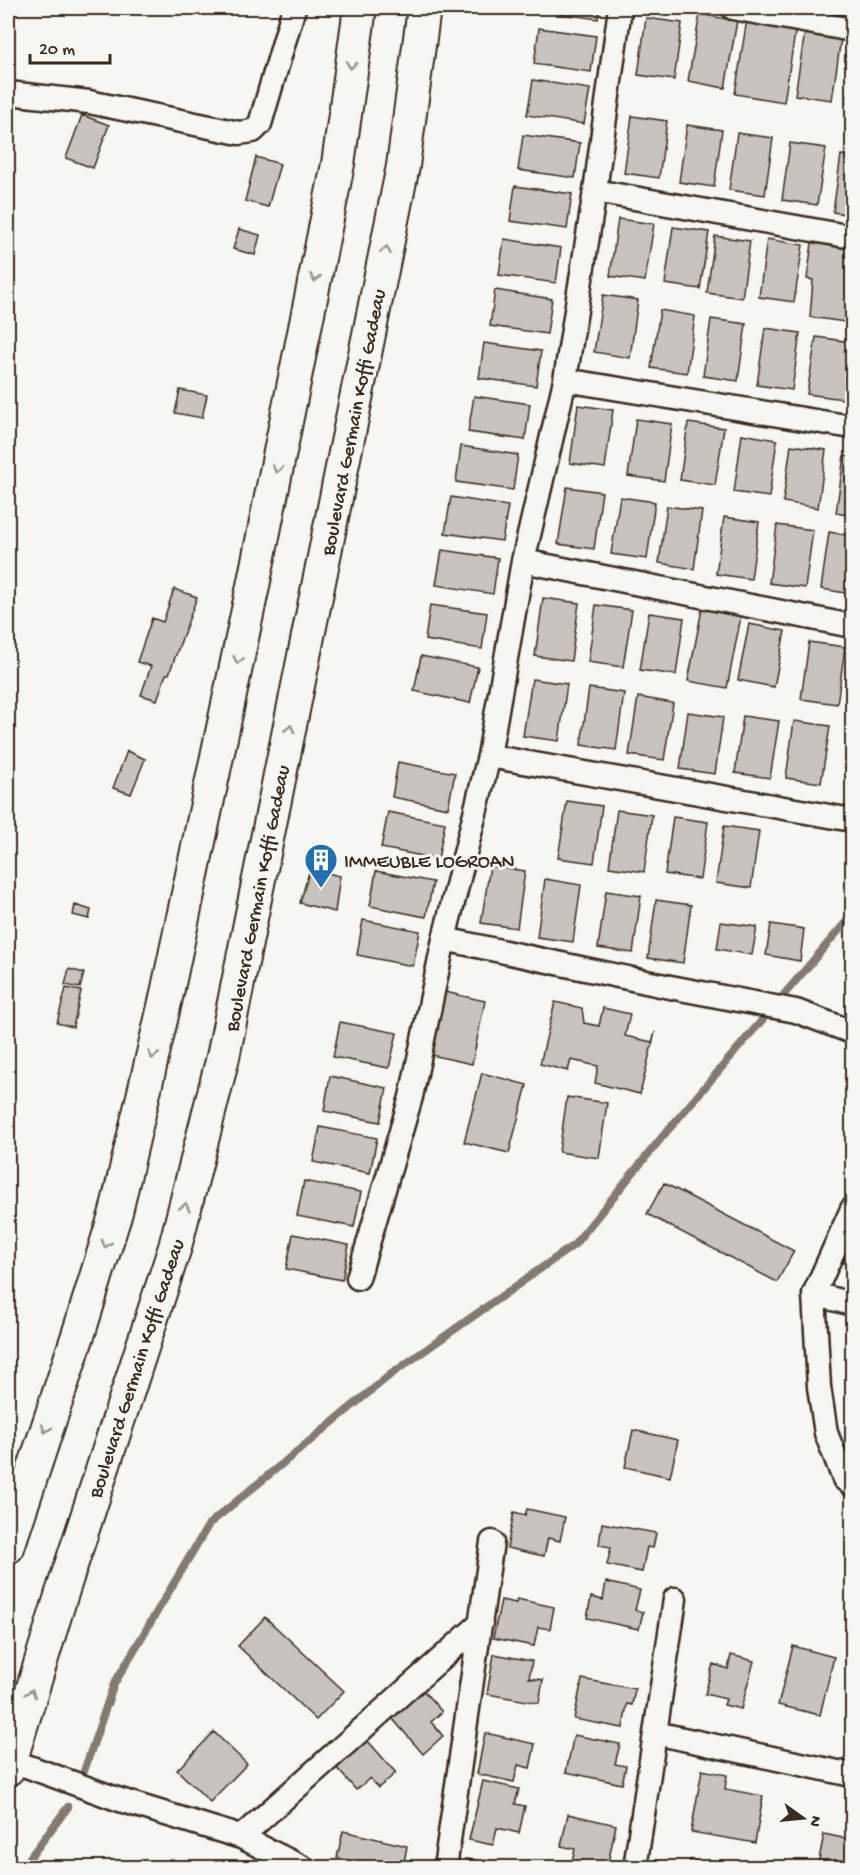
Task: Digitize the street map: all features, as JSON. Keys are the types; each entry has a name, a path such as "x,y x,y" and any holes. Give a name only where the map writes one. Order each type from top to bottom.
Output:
{"main road":[{"path":"8,1547 116,1212 166,998 253,586 338,164 360,8"},
{"name":"Boulevard Germain Koffi Gadeau","path":"9,1765 175,1247 223,1057 404,166 424,8"}],"street":[{"path":"8,93 88,102 239,133 253,131 260,124 294,8"},
{"path":"358,1278 411,1097 444,939 489,756 523,561 565,380 595,191 620,8"},
{"path":"733,8 852,30"},
{"path":"595,191 852,237"},
{"path":"565,380 852,427"},
{"path":"523,561 852,626"},
{"path":"489,756 852,820"},
{"path":"444,939 796,1011 852,1032"},
{"path":"852,1209 814,1293 819,1387 826,1433 844,1479 852,1485"},
{"path":"814,1293 852,1304"},
{"path":"444,1868 492,1542"},
{"path":"635,1868 675,1599"},
{"path":"240,1837 481,1623"},
{"path":"655,1733 852,1775"},
{"path":"9,1765 240,1837 304,1868"}],"building":[{"path":"541,8 600,8 598,19 541,11"},
{"path":"700,14 737,21 725,88 688,81"},
{"path":"646,18 682,23 674,80 638,75"},
{"path":"747,19 796,27 784,102 735,94"},
{"path":"539,28 596,36 591,72 534,64"},
{"path":"805,32 841,38 832,100 795,95"},
{"path":"852,74 852,105 847,103"},
{"path":"533,80 590,89 584,124 527,115"},
{"path":"82,115 109,125 93,168 66,158"},
{"path":"632,116 667,121 659,178 624,173"},
{"path":"687,125 722,130 714,187 679,182"},
{"path":"737,133 773,138 765,195 729,190"},
{"path":"523,135 580,143 575,178 518,170"},
{"path":"790,143 826,148 817,205 782,200"},
{"path":"841,155 852,156 852,215 833,212"},
{"path":"256,157 280,164 268,207 245,201"},
{"path":"515,186 572,194 567,229 510,221"},
{"path":"618,219 654,224 645,281 610,276"},
{"path":"673,227 709,232 700,289 665,284"},
{"path":"239,229 260,235 255,255 233,249"},
{"path":"715,236 750,241 742,298 707,293"},
{"path":"813,236 852,242 852,312 846,312 845,322 810,317 813,280 807,279"},
{"path":"504,239 561,248 556,283 499,275"},
{"path":"767,239 803,245 794,302 759,297"},
{"path":"495,290 552,299 547,334 490,326"},
{"path":"603,295 638,300 630,358 594,352"},
{"path":"660,310 695,316 687,373 651,368"},
{"path":"711,319 746,324 738,381 703,376"},
{"path":"765,328 800,333 792,390 757,385"},
{"path":"816,337 851,342 843,399 807,394"},
{"path":"484,343 541,351 536,386 479,378"},
{"path":"180,390 207,395 202,418 175,413"},
{"path":"474,396 530,404 525,440 468,432"},
{"path":"578,405 613,410 605,468 570,463"},
{"path":"636,419 672,424 664,481 628,476"},
{"path":"688,423 724,428 715,485 680,480"},
{"path":"742,434 777,440 769,497 734,492"},
{"path":"791,445 826,450 818,508 783,502"},
{"path":"461,446 518,455 513,490 456,482"},
{"path":"844,456 852,457 852,516 836,513"},
{"path":"567,487 602,492 594,549 558,544"},
{"path":"451,497 508,506 502,541 445,533"},
{"path":"620,497 655,502 647,559 611,554"},
{"path":"667,506 702,511 694,569 659,563"},
{"path":"724,517 759,522 751,579 716,574"},
{"path":"777,525 813,530 805,588 769,583"},
{"path":"829,532 852,536 852,594 821,589"},
{"path":"442,550 498,558 493,594 436,585"},
{"path":"174,589 197,597 157,700 141,695 151,666 137,662 152,618 163,622"},
{"path":"543,598 579,603 571,661 535,656"},
{"path":"430,605 487,613 482,649 425,640"},
{"path":"596,605 632,610 623,667 588,662"},
{"path":"702,609 741,616 727,688 688,681"},
{"path":"649,613 684,618 676,675 640,670"},
{"path":"749,624 785,631 774,687 738,680"},
{"path":"809,642 845,647 837,704 801,699"},
{"path":"421,656 478,667 470,703 414,691"},
{"path":"532,679 567,684 559,741 523,736"},
{"path":"589,688 624,693 616,750 581,745"},
{"path":"638,697 673,703 664,760 629,755"},
{"path":"688,712 723,717 715,774 680,769"},
{"path":"743,716 779,721 770,778 735,773"},
{"path":"794,721 830,726 821,783 786,778"},
{"path":"127,751 145,759 131,794 113,788"},
{"path":"398,762 455,773 448,808 392,797"},
{"path":"567,801 602,806 594,863 558,858"},
{"path":"617,810 652,815 644,872 609,867"},
{"path":"388,812 445,823 438,859 381,848"},
{"path":"673,817 708,822 700,879 665,874"},
{"path":"724,826 759,831 751,888 716,883"},
{"path":"490,866 525,871 517,928 481,923"},
{"name":"IMMEUBLE LOGROAN","path":"310,869 340,876 335,912 300,903"},
{"path":"376,871 433,882 426,917 370,906"},
{"path":"545,879 581,885 573,942 537,937"},
{"path":"606,891 641,896 633,953 598,948"},
{"path":"656,900 691,905 683,963 648,958"},
{"path":"75,905 91,910 89,919 73,915"},
{"path":"363,920 420,931 413,966 357,955"},
{"path":"721,922 757,927 752,955 717,949"},
{"path":"771,924 804,929 800,961 766,955"},
{"path":"69,969 84,973 80,988 65,985"},
{"path":"66,988 81,991 73,1027 57,1023"},
{"path":"445,992 485,1001 472,1064 431,1055"},
{"path":"555,1002 582,1008 584,1023 599,1026 603,1008 630,1014 625,1036 652,1042 655,1032 640,1094 595,1083 598,1066 571,1060 568,1071 540,1064"},
{"path":"340,1022 397,1033 389,1068 333,1057"},
{"path":"482,1073 527,1085 509,1153 464,1142"},
{"path":"330,1076 387,1088 380,1122 324,1111"},
{"path":"567,1097 607,1103 599,1158 559,1152"},
{"path":"320,1127 377,1138 370,1173 313,1162"},
{"path":"304,1181 361,1192 354,1227 297,1216"},
{"path":"664,1183 794,1251 777,1282 647,1214"},
{"path":"293,1234 349,1245 342,1280 286,1269"},
{"path":"852,1243 852,1267 843,1263"},
{"path":"633,1430 678,1440 670,1477 625,1467"},
{"path":"527,1509 565,1517 560,1541 548,1538 544,1556 507,1548 514,1512 525,1515"},
{"path":"602,1523 656,1533 653,1548 647,1547 642,1572 607,1565 611,1547 599,1545"},
{"path":"606,1582 640,1590 635,1610 643,1612 639,1629 587,1618 591,1597 603,1600"},
{"path":"517,1599 554,1607 550,1629 538,1627 534,1646 493,1638 501,1600 516,1603"},
{"path":"265,1617 344,1691 316,1720 238,1646"},
{"path":"793,1646 834,1657 820,1715 778,1705"},
{"path":"494,1654 532,1661 529,1678 543,1680 539,1703 487,1694"},
{"path":"731,1655 754,1661 741,1709 724,1705 726,1699 705,1694 713,1664 728,1669"},
{"path":"582,1679 635,1689 632,1705 627,1704 623,1728 574,1719"},
{"path":"423,1690 442,1712 431,1722 443,1736 423,1754 392,1718"},
{"path":"214,1732 247,1764 210,1802 177,1770"},
{"path":"485,1733 535,1744 530,1768 518,1765 514,1782 477,1774"},
{"path":"574,1735 620,1744 615,1764 626,1766 622,1784 566,1772"},
{"path":"367,1740 396,1773 378,1788 370,1778 356,1790 336,1767"},
{"path":"702,1770 727,1775 725,1789 763,1796 755,1843 691,1832"},
{"path":"483,1781 519,1789 515,1804 525,1806 519,1833 497,1828 493,1845 469,1840"},
{"path":"568,1814 616,1825 607,1868 571,1866 575,1849 561,1846"},
{"path":"343,1831 407,1846 403,1868 381,1868 337,1858"},
{"path":"824,1834 852,1840 852,1868 831,1868 818,1865"},
{"path":"465,1859 507,1864 507,1868 464,1868"},
{"path":"690,1860 729,1868 688,1868"}],"waterway":[{"path":"84,1771 114,1684 209,1524 390,1375 574,1245 663,1136 852,915"},
{"path":"22,1868 68,1807"}],"place":[{"name":"IMMEUBLE LOGROAN","path":"321,889"}]}
